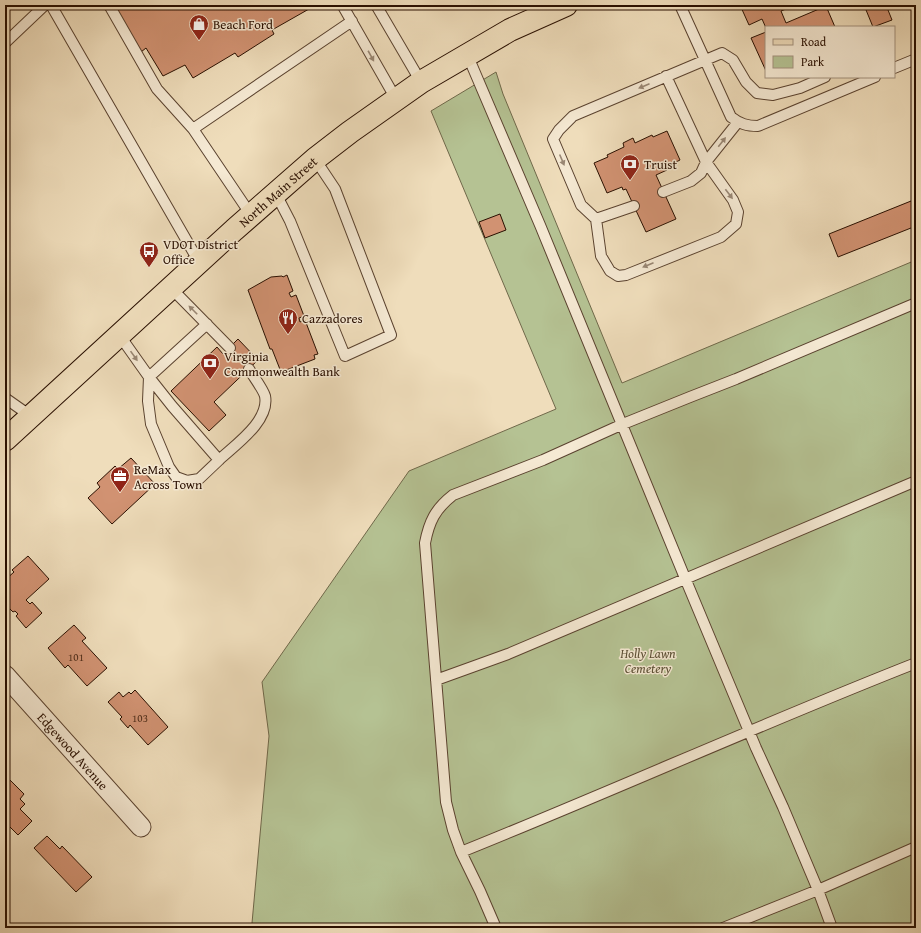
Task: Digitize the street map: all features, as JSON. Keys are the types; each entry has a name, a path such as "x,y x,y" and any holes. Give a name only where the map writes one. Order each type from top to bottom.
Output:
{"main road":[{"name":"North Main Street","path":"5,440 199,262 315,159 421,82 510,30 566,5"}],"street":[{"name":"Edgewood Avenue","path":"5,675 141,827"}],"lane":[{"path":"5,43 45,5"},
{"path":"51,5 199,262"},
{"path":"109,5 157,88 193,129 251,215"},
{"path":"376,5 421,82"},
{"path":"680,5 731,117 748,126 758,126 873,78"},
{"path":"345,6 396,99"},
{"path":"193,129 352,21"},
{"path":"467,54 623,424 749,731 818,890 832,928"},
{"path":"666,76 706,162 733,200 738,212 736,224 720,237 626,275 618,276 610,271 601,256 596,219 581,205 553,139 558,130 573,116 666,76 722,54 733,60 746,82 757,93 773,94 800,88 823,78"},
{"path":"895,68 916,59"},
{"path":"664,192 691,180 701,173 706,162 738,122"},
{"path":"276,194 290,221 346,356 391,335 335,189 315,159"},
{"path":"596,219 634,206"},
{"path":"171,288 230,348"},
{"path":"496,928 461,852 453,830 446,802 425,543 428,528 434,513 452,495 543,460 623,424 690,396 736,379 916,303"},
{"path":"206,324 149,377 148,401 152,424 169,467 176,477 187,482 199,479 244,438 259,422 265,408 265,395 249,369"},
{"path":"120,336 149,377 219,460"},
{"path":"5,398 32,416"},
{"path":"436,680 508,654 916,481"},
{"path":"461,852 916,662"},
{"path":"723,928 818,890 916,846"}],"green space":[{"name":"Holly Lawn Cemetery","path":"496,72 503,94 622,383 916,260 916,928 253,928 252,923 269,736 262,682 409,471 556,409 431,111"}],"building":[{"name":"Beach Ford","path":"114,5 316,5 272,30 274,34 238,57 235,53 193,78 185,65 163,76 146,48 141,52"},
{"path":"740,5 796,5 781,11 786,23 826,6 835,26 765,26 762,19 749,25"},
{"path":"864,5 886,5 892,20 873,26"},
{"path":"765,32 765,69 751,38"},
{"name":"Truist","path":"667,131 680,160 666,167 667,170 656,175 676,219 646,232 626,189 623,190 622,187 607,193 594,163 608,157 607,155 624,147 623,143 633,138 635,143 652,135 653,137"},
{"path":"916,199 916,226 838,257 829,234"},
{"path":"500,214 506,230 485,238 479,222"},
{"name":"Cazzadores","path":"287,275 293,291 289,293 291,297 296,295 304,316 299,318 300,322 305,320 318,354 314,355 315,359 281,372 272,349 270,349 248,290 271,277 283,277"},
{"name":"Virginia Commonwealth Bank","path":"238,339 258,360 214,402 226,415 209,431 171,391 217,347 223,354"},
{"name":"ReMax Across Town","path":"131,458 155,484 112,524 88,498 100,487 97,483 115,466 118,469"},
{"path":"28,556 49,579 26,600 30,604 32,602 42,613 26,628 16,616 18,614 15,611 13,612 5,604 5,580 14,572 12,570"},
{"path":"74,625 86,638 82,641 107,668 87,686 68,665 65,668 48,648"},
{"path":"135,690 168,727 148,745 130,725 128,728 120,719 122,717 108,702 119,692 123,697 129,692 131,694"},
{"path":"6,776 24,794 20,799 25,804 20,809 32,821 18,835 5,822"},
{"path":"47,836 60,849 62,846 92,877 76,892 34,848"}],"place":[{"name":"Beach Ford","path":"199,41"},
{"name":"Truist","path":"630,181"},
{"name":"VDOT District Office","path":"149,268"},
{"name":"Cazzadores","path":"288,335"},
{"name":"Virginia Commonwealth Bank","path":"210,380"},
{"name":"ReMax Across Town","path":"120,493"}]}
